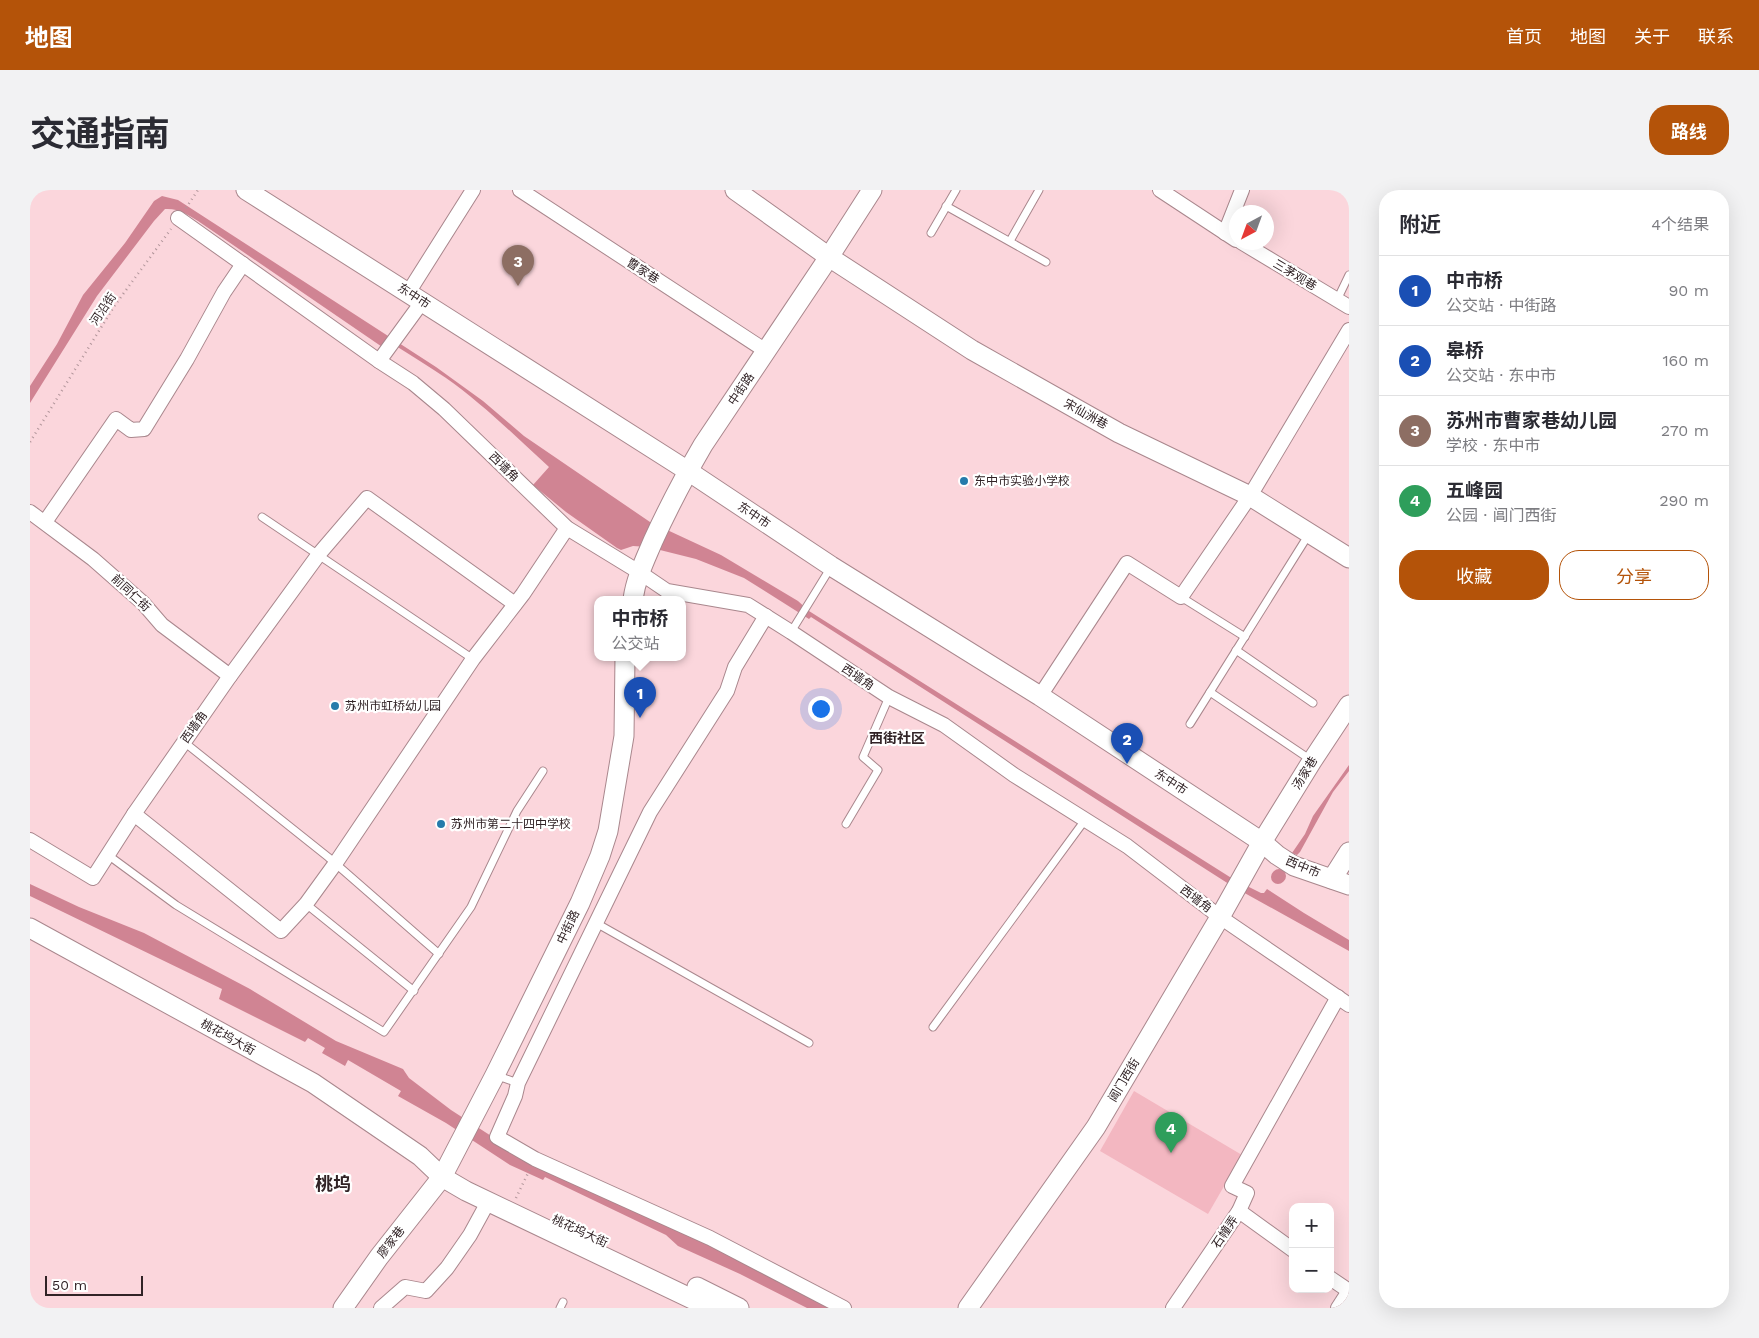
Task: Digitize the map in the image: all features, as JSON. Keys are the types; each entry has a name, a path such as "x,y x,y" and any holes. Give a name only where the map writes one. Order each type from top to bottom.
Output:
{"main road":[{"name":"东中市","path":"246,190 688,471 831,566 1040,696 1262,842"},
{"path":"735,190 829,257"},
{"name":"中街路","path":"634,596 642,566 688,471 703,445 872,190"},
{"name":"宋仙洲巷","path":"829,257 972,350 1119,433 1250,496 1349,558"},
{"name":"中街路","path":"445,1172 496,1075 580,903 600,856 608,831 624,736 625,661"},
{"name":"汤家巷","path":"1262,842 1349,704"},
{"name":"西中市","path":"1262,842 1294,866 1340,882"},
{"name":"阊门西街","path":"972,1306 1096,1127 1262,842"},
{"path":"1340,882 1349,852"},
{"name":"桃花坞大街","path":"30,928 299,1075 488,1202 711,1308"},
{"name":"桃花坞大街","path":"445,1172 515,1201 739,1308"},
{"name":"廖家巷","path":"343,1308 379,1257 445,1172"}],"street":[{"path":"381,358 396,338 415,297 473,190"},
{"name":"曹家巷","path":"520,190 766,351"},
{"path":"1160,190 1229,236"},
{"path":"1238,205 1242,190"},
{"name":"西墙角","path":"178,218 381,358 413,383 444,409 567,528 642,566 666,591 748,606 766,616 794,626 889,697 944,725 1014,775 1127,846 1220,917 1344,1001"},
{"name":"三茅观巷","path":"1254,250 1349,307"},
{"path":"45,522 116,419 132,430 144,429 187,359 224,292 243,264"},
{"path":"1040,696 1127,563 1182,597 1250,496 1349,330"},
{"name":"西墙角","path":"30,840 93,878 134,814 230,676 319,554 367,498 515,604"},
{"name":"前同仁街","path":"30,512 93,559 143,603 162,625 230,676"},
{"path":"134,814 281,931 306,904 335,864 472,659 515,604 567,528"},
{"path":"766,616 735,666 727,691 650,812 518,1083 515,1096 497,1137 534,1158 710,1238 844,1308"},
{"path":"1239,1211 1247,1193 1232,1186 1344,1001"},
{"path":"385,1307 405,1287 426,1291 447,1268 470,1235 488,1202"},
{"name":"石幢弄","path":"1173,1308 1239,1211 1290,1248"},
{"path":"1334,1281 1349,1291 1338,1308"}],"lane":[{"path":"930,233 956,190"},
{"path":"1010,241 1039,190"},
{"path":"946,206 1046,262"},
{"path":"1336,300 1349,275"},
{"path":"262,517 472,659"},
{"path":"1190,724 1310,533"},
{"path":"794,626 831,566"},
{"path":"1182,597 1245,637"},
{"path":"1236,650 1313,703"},
{"path":"1210,692 1312,761"},
{"path":"846,824 878,770 863,757 889,697"},
{"path":"184,742 335,864 439,954"},
{"path":"108,855 176,904 384,1032 471,907 517,811 543,771"},
{"path":"933,1027 1085,820"},
{"path":"306,904 414,991"},
{"path":"596,923 808,1043"},
{"path":"496,1075 518,1083"}],"path":[{"name":"河沿街","path":"30,442 115,305 197,192"},
{"path":"515,1201 530,1169"}],"shaded area":[{"path":"162,196 178,200 436,367 483,401 524,436 650,522 721,555 798,601 809,611 1233,879 1261,893 1264,893 1267,889 1349,940 1349,951 1232,886 811,617 809,619 744,578 696,559 648,547 633,546 621,550 617,548 566,512 533,485 549,467 460,388 396,346 391,353 182,212 174,209 165,209 154,221 97,296 30,403 30,386 57,344 83,295 125,243 154,201"},
{"path":"1349,765 1349,771 1333,792 1300,852 1297,855 1292,853 1305,834 1313,816"},
{"path":"30,884 79,907 144,933 250,989 336,1041 403,1069 409,1078 451,1110 502,1143 708,1239 838,1308 807,1308 740,1274 678,1246 666,1235 545,1177 543,1180 510,1165 446,1123 398,1096 401,1091 348,1060 345,1066 322,1053 325,1048 308,1038 305,1042 219,999 222,989 30,896"},
{"path":"1134,1091 1242,1155 1208,1214 1100,1151"}],"place":[{"name":"苏州市曹家巷幼儿园","path":"518,286"},
{"name":"东中市实验小学校","path":"964,481"},
{"name":"苏州市虹桥幼儿园","path":"335,706"},
{"name":"中市桥","path":"640,718"},
{"name":"皋桥","path":"1127,764"},
{"name":"苏州市第二十四中学校","path":"441,824"},
{"name":"五峰园","path":"1171,1153"}],"district":[{"name":"西街社区","path":"897,738"},
{"name":"桃坞","path":"333,1183"}]}
